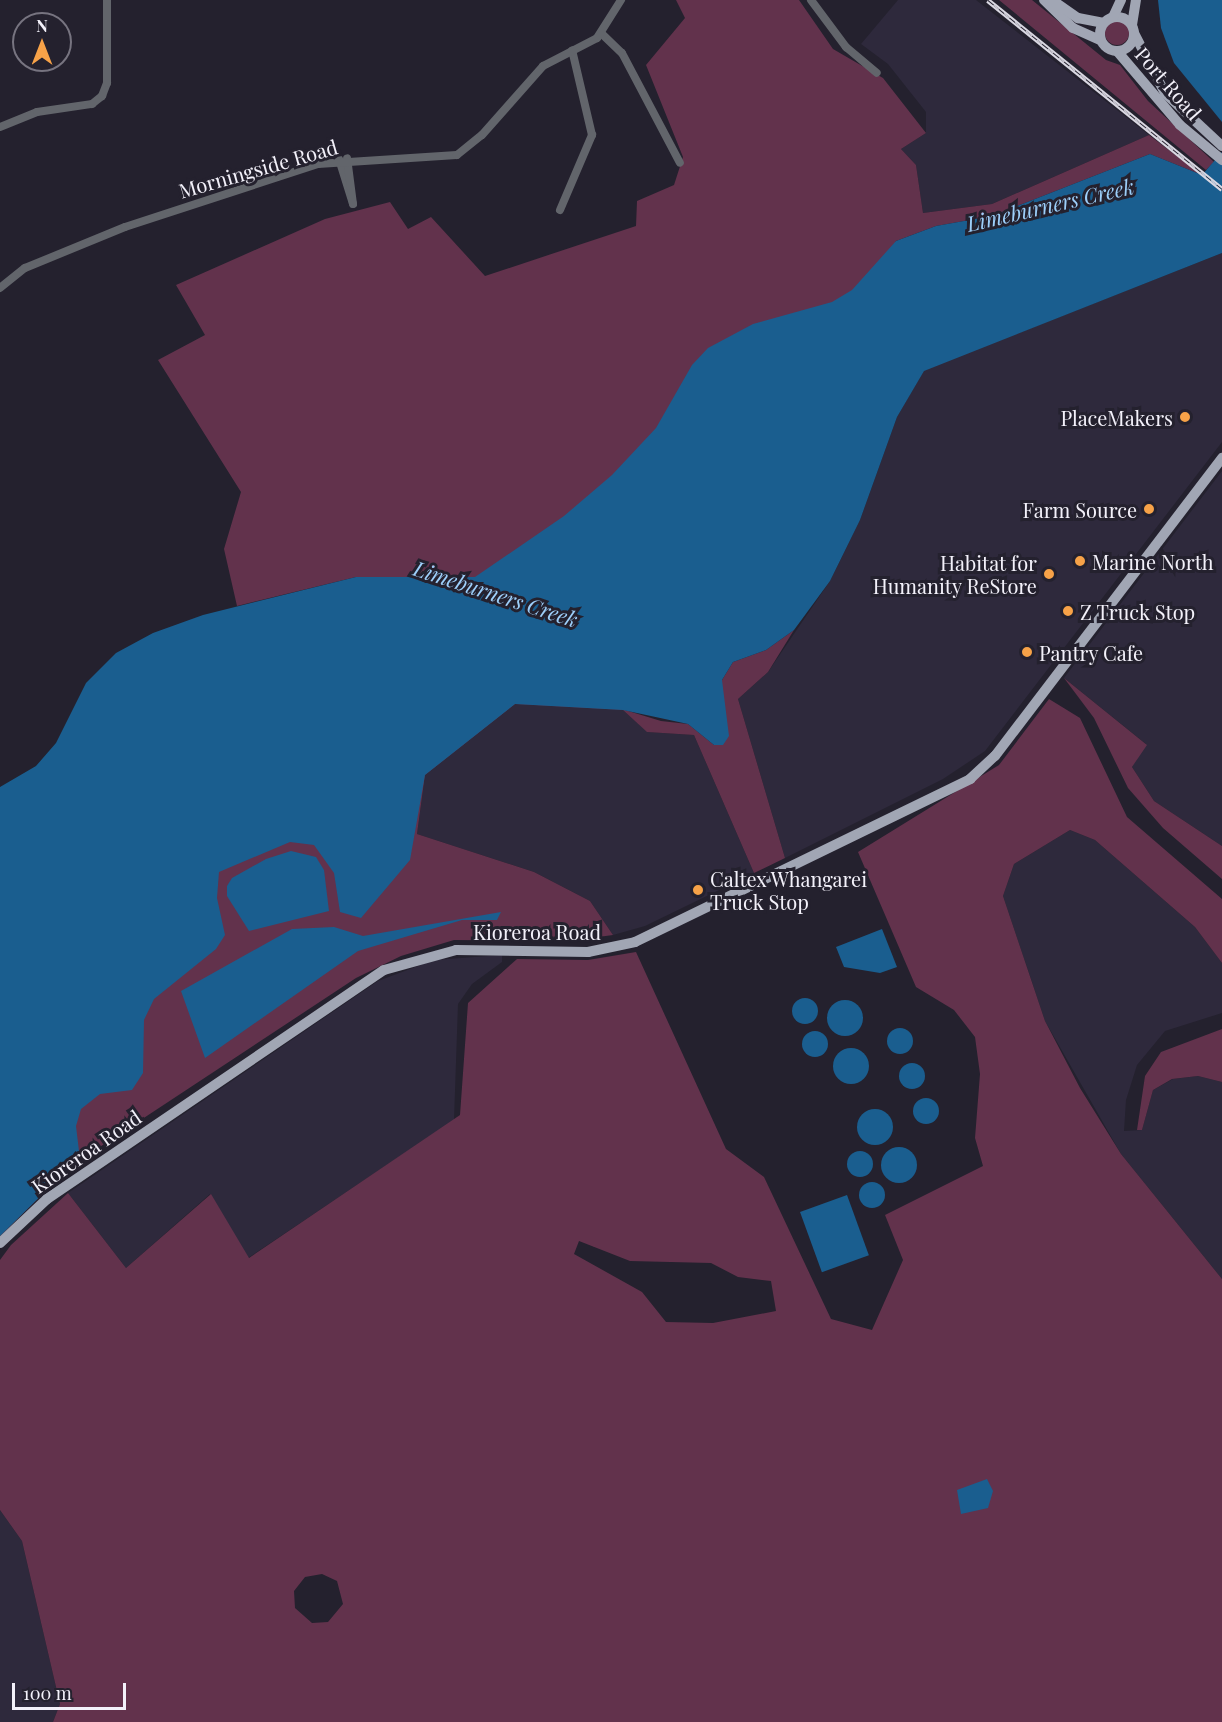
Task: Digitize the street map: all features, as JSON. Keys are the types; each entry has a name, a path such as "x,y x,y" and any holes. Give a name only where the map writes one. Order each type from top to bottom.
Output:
{"main road":[{"path":"1044,0 1073,28 1100,40 1117,51 1130,46 1133,29 1124,18 1113,17"},
{"path":"1052,0 1078,18 1103,23 1113,17 1121,0"},
{"name":"Port Road","path":"1136,0 1133,29 1165,93 1200,136 1222,146"},
{"path":"1100,40 1103,23"},
{"name":"Port Road","path":"1117,51 1222,160"},
{"name":"Kioreroa Road","path":"0,1243 47,1199 384,970 456,950 588,952 643,940 970,779 995,756 1222,458"}],"street":[{"path":"0,127 37,112 92,104 102,96 107,0"},
{"name":"Morningside Road","path":"0,288 25,268 136,223 343,159 457,155 482,135 543,66 601,33 621,0"},
{"path":"811,0 846,47 877,73"},
{"path":"601,33 622,53 680,163"},
{"path":"560,210 592,135 572,50"}],"shaded area":[{"path":"676,0 799,0 833,49 883,78 926,133 901,149 916,165 923,213 992,204 1149,135 1202,175 1150,154 992,216 936,226 896,241 703,580 356,577 237,606 224,549 241,492 158,360 205,335 176,285 325,219 390,202 408,229 431,217 485,276 636,226 637,201 674,185 683,157 646,65 685,18"},
{"path":"898,0 976,0 1149,135 992,204 923,213 916,165 901,149 926,133 926,112 888,64 861,44"},
{"path":"999,0 1032,0 1106,60 1120,65 1148,101 1214,162 1206,170"},
{"path":"1117,21 1126,24 1129,33 1126,42 1117,45 1108,42 1105,33 1108,24"},
{"path":"1222,253 1222,442 985,751 943,779 785,858 738,699 768,672 830,581 860,520 897,417 924,370"},
{"path":"1222,471 1222,846 1154,801 1132,767 1146,744 1064,678"},
{"path":"357,628 661,721 688,724 714,745 722,680 733,662 766,650 794,630 768,672 738,699 785,858 754,873 694,735 647,732 623,710 515,704 425,775 417,834 534,872 590,901 613,935 569,941 454,940 401,956 356,978 71,1166 0,1236"},
{"path":"1064,678 1147,745 1132,767 1154,801 1222,846 1222,879 1163,828 1128,788 1094,718"},
{"path":"1049,699 1080,718 1127,817 1222,899 1222,963 1195,927 1095,840 1070,830 1014,864 1003,896 1045,1021 1080,1088 1121,1154 1222,1279 1222,1722 53,1722 60,1704 22,1541 0,1510 0,1260 11,1245 68,1193 126,1268 211,1194 249,1258 460,1115 468,1003 517,959 588,960 636,952 726,1149 764,1177 831,1319 872,1330 903,1260 885,1215 983,1166 975,1138 980,1074 975,1037 954,1010 916,987 858,852 999,765","holes":["579,1241 630,1261 711,1263 738,1277 771,1281 776,1311 713,1323 666,1322 642,1292 574,1254","322,1574 337,1581 343,1604 328,1622 312,1623 295,1608 294,1591 305,1577"]},
{"path":"515,704 623,710 648,732 694,735 754,873 645,926 613,935 590,901 534,872 417,834 425,775"},
{"path":"1070,830 1095,840 1195,927 1222,963 1222,1013 1165,1031 1137,1065 1126,1100 1124,1131 1142,1130 1153,1090 1173,1079 1198,1076 1222,1082 1222,1279 1121,1154 1045,1021 1003,896 1014,864"},
{"path":"502,955 502,962 472,984 458,1004 454,1120 248,1258 210,1194 126,1268 68,1193 378,981 434,960"},
{"path":"1222,1029 1222,1082 1198,1076 1172,1079 1153,1090 1142,1130 1137,1130 1145,1076 1161,1052"},
{"path":"0,1510 22,1541 60,1704 53,1722 0,1722"}],"water":[{"path":"1158,0 1222,0 1222,122 1174,63 1161,28"},
{"name":"Limeburners Creek","path":"1222,152 1222,253 924,371 897,417 860,520 830,581 794,630 766,650 733,662 722,680 729,736 723,745 714,745 688,724 623,710 515,704 425,775 410,860 361,918 340,912 334,873 314,845 290,842 219,872 217,898 225,935 216,949 154,999 144,1020 143,1073 132,1090 100,1094 81,1109 76,1126 79,1151 71,1166 0,1236 0,787 36,766 56,743 86,683 116,653 153,633 203,615 356,577 475,577 564,516 612,475 656,428 692,365 708,348 753,324 832,302 852,290 896,241 936,226 992,216 1150,154 1202,175"},
{"path":"291,851 316,857 324,870 329,911 249,931 227,896 227,886 232,878 266,859"},
{"path":"501,912 497,920 462,920 358,951 205,1058 181,991 292,929 334,927 363,936"},
{"path":"882,929 897,967 880,973 844,967 836,947"},
{"path":"805,998 814,1002 818,1011 814,1020 805,1024 796,1020 792,1011 796,1002"},
{"path":"845,1000 858,1005 863,1018 858,1031 845,1036 832,1031 827,1018 832,1005"},
{"path":"900,1028 909,1032 913,1041 909,1050 900,1054 891,1050 887,1041 891,1032"},
{"path":"815,1031 824,1035 828,1044 824,1053 815,1057 806,1053 802,1044 806,1035"},
{"path":"851,1048 864,1053 869,1066 864,1079 851,1084 838,1079 833,1066 838,1053"},
{"path":"912,1063 921,1067 925,1076 921,1085 912,1089 903,1085 899,1076 903,1067"},
{"path":"926,1098 935,1102 939,1111 935,1120 926,1124 917,1120 913,1111 917,1102"},
{"path":"875,1109 888,1114 893,1127 888,1140 875,1145 862,1140 857,1127 862,1114"},
{"path":"899,1147 912,1152 917,1165 912,1178 899,1183 886,1178 881,1165 886,1152"},
{"path":"860,1151 869,1155 873,1164 869,1173 860,1177 851,1173 847,1164 851,1155"},
{"path":"872,1182 881,1186 885,1195 881,1204 872,1208 863,1204 859,1195 863,1186"},
{"path":"847,1195 869,1255 822,1272 800,1212"},
{"path":"987,1479 993,1491 988,1508 961,1514 957,1490"}],"railway":[{"path":"988,0 1222,189"}],"place":[{"name":"PlaceMakers","path":"1185,417"},
{"name":"Farm Source","path":"1149,509"},
{"name":"Marine North","path":"1080,561"},
{"name":"Habitat for Humanity ReStore","path":"1049,574"},
{"name":"Z Truck Stop","path":"1068,611"},
{"name":"Pantry Cafe","path":"1027,652"},
{"name":"Caltex Whangarei Truck Stop","path":"698,890"}]}
